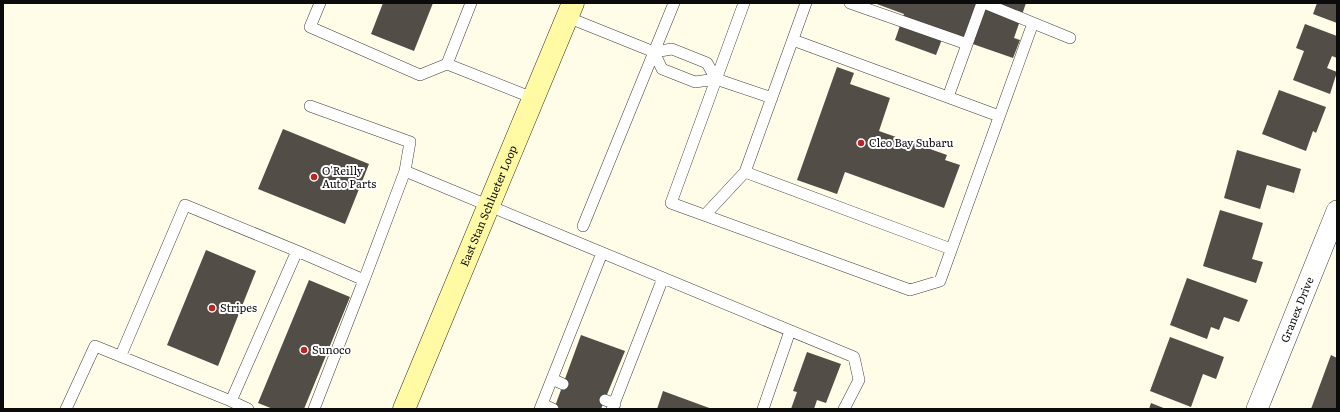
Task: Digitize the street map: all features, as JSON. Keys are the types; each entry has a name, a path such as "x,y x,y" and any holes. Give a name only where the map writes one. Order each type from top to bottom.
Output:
{"main road":[{"name":"East Stan Schlueter Loop","path":"404,409 570,10"}],"street":[{"name":"Granex Drive","path":"1257,409 1337,211"}],"lane":[{"path":"320,3 310,27 420,75 447,64 533,98"},
{"path":"447,64 471,3"},
{"path":"584,226 674,3"},
{"path":"744,3 671,203 910,290 940,281 1033,23"},
{"path":"705,215 745,172 806,3"},
{"path":"850,3 967,44"},
{"path":"948,97 983,3 1070,38"},
{"path":"570,10 654,52 672,49 707,63 716,79"},
{"path":"793,40 1000,116"},
{"path":"654,52 662,69 695,82 716,79 772,98"},
{"path":"310,106 410,142 405,171 314,409"},
{"path":"405,171 489,204 602,253 854,357 859,380 844,409"},
{"path":"745,172 951,249"},
{"path":"121,355 185,205 364,280"},
{"path":"231,401 297,251"},
{"path":"553,409 541,407 602,253"},
{"path":"611,404 619,379 663,278"},
{"path":"763,409 790,331"},
{"path":"66,409 95,346 121,355 248,409"},
{"path":"561,356 572,360"},
{"path":"552,379 563,384"}],"building":[{"path":"383,3 433,3 414,51 371,34"},
{"path":"874,3 1026,3 1014,38 1020,40 1013,58 944,34 936,55 895,40 904,14"},
{"path":"1317,3 1337,3 1337,23 1313,14"},
{"path":"1305,24 1337,36 1337,58 1332,56 1327,68 1337,72 1330,94 1293,80 1304,51 1296,48"},
{"name":"Cleo Bay Subaru","path":"837,67 854,73 850,84 890,98 879,131 947,155 945,160 960,165 944,208 845,172 837,194 797,180"},
{"path":"1279,90 1326,107 1316,133 1313,131 1306,151 1262,134"},
{"name":"O'Reilly Auto Parts","path":"283,129 369,164 345,224 258,189"},
{"path":"1237,150 1301,169 1294,193 1267,185 1260,209 1224,198"},
{"path":"1220,210 1263,223 1252,259 1263,262 1256,283 1203,266"},
{"name":"Stripes","path":"206,250 256,271 218,366 167,345"},
{"path":"1187,278 1248,300 1239,322 1224,317 1219,330 1211,327 1207,339 1170,325"},
{"name":"Sunoco","path":"309,280 350,297 304,409 273,409 258,403"},
{"path":"581,335 625,351 601,409 554,409"},
{"path":"1170,337 1224,357 1216,379 1203,374 1191,407 1150,391"},
{"path":"807,352 841,364 826,403 817,400 814,409 791,409 797,392 793,391"},
{"path":"1331,355 1337,358 1337,409 1311,409"},
{"path":"663,391 712,409 657,409"},
{"path":"1151,403 1166,409 1149,409"}],"place":[{"name":"Cleo Bay Subaru","path":"861,143"},
{"name":"O'Reilly Auto Parts","path":"314,177"},
{"name":"Stripes","path":"212,308"},
{"name":"Sunoco","path":"304,350"}]}
